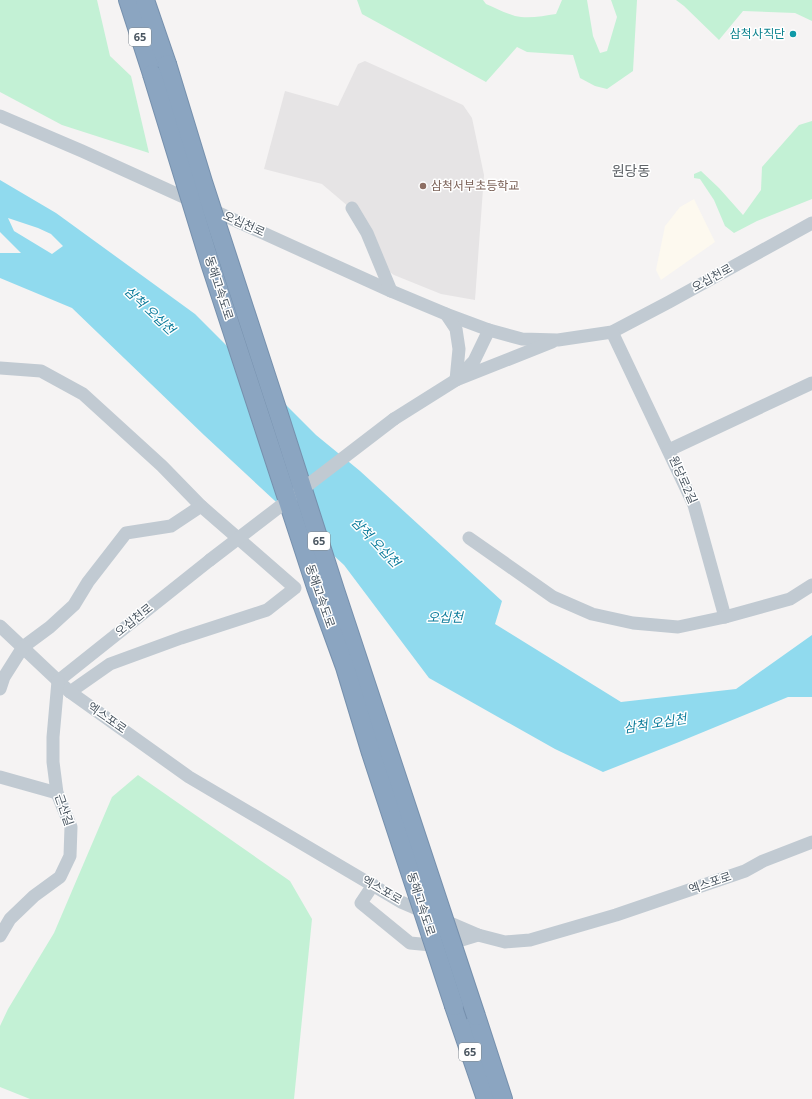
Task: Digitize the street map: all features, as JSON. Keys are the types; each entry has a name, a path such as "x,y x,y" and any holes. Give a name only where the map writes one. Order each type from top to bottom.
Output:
{"highway":[{"name":"동해고속도로","path":"128,0 210,263 316,587 345,666 454,1006 486,1099"},
{"name":"동해고속도로","path":"145,0 167,64 203,182 335,590 503,1099"}],"street":[{"name":"오십천로","path":"0,116 89,154 391,291 489,330 522,339 558,340 612,332 812,223"},
{"path":"352,208 367,233 391,291"},
{"path":"446,314 456,329 459,349 456,380"},
{"path":"456,380 474,361 489,330"},
{"path":"612,332 669,450"},
{"path":"456,380 558,340"},
{"path":"0,368 41,371 83,394 162,466 201,506 295,588 267,610 180,638 110,664 70,692"},
{"name":"오십천로","path":"58,681 210,560 394,418 456,380"},
{"name":"원당로2길","path":"725,618 694,505 669,450 812,383"},
{"path":"0,689 4,677 23,647 50,627 74,605 88,582 126,532 171,526 201,506"},
{"path":"469,538 553,597 592,614 633,623 678,627 725,618 790,599 812,585"},
{"name":"엑스포로","path":"0,626 70,692 189,777 401,902 478,935 505,942 530,940 616,915 745,871 763,861 812,842"},
{"name":"근산길","path":"0,936 10,919 34,896 60,877 70,856 71,827 57,793 54,762 53,736 58,681"},
{"path":"0,777 57,793"},
{"path":"373,885 361,903 410,942 442,946 478,935"}],"shaded area":[{"path":"365,61 463,105 472,118 484,175 475,300 441,294 394,275 387,270 369,224 322,184 264,169 285,91 338,106 358,64"},
{"path":"694,199 715,242 661,280 656,270 665,226 680,207"}],"green space":[{"path":"0,0 97,0 110,56 131,76 149,153 62,125 0,92"},
{"path":"357,0 483,0 486,4 515,16 536,17 556,14 562,0 587,0 593,36 600,53 607,51 617,17 611,0 637,0 633,71 607,89 595,86 580,78 573,55 527,52 517,47 486,82 362,14"},
{"path":"676,0 812,0 812,21 795,13 743,11 719,40"},
{"path":"812,121 812,199 757,221 734,233 725,226 714,200 700,179 694,178 694,174 701,171 719,188 743,215 761,190 762,167 799,125"},
{"path":"138,775 290,881 312,919 294,1099 30,1099 0,1087 0,1026 8,1009 54,933 112,797"}],"water":[{"name":"오십천","path":"0,180 56,213 195,314 316,435 360,471 502,601 495,624 621,702 736,689 812,635 812,697 788,697 603,772 555,749 429,678 344,565 204,435 72,308 0,278 0,253 21,253 0,232","holes":["8,218 51,234 63,246 52,254 14,231"]}],"place":[{"name":"삼척사직단","path":"793,34"},
{"name":"삼척서부초등학교","path":"423,186"}],"district":[{"name":"원당동","path":"631,171"}],"water label":[{"name":"삼척 오십천","path":"150,310"},
{"name":"삼척 오십천","path":"376,542"},
{"name":"삼척 오십천","path":"655,723"}]}
